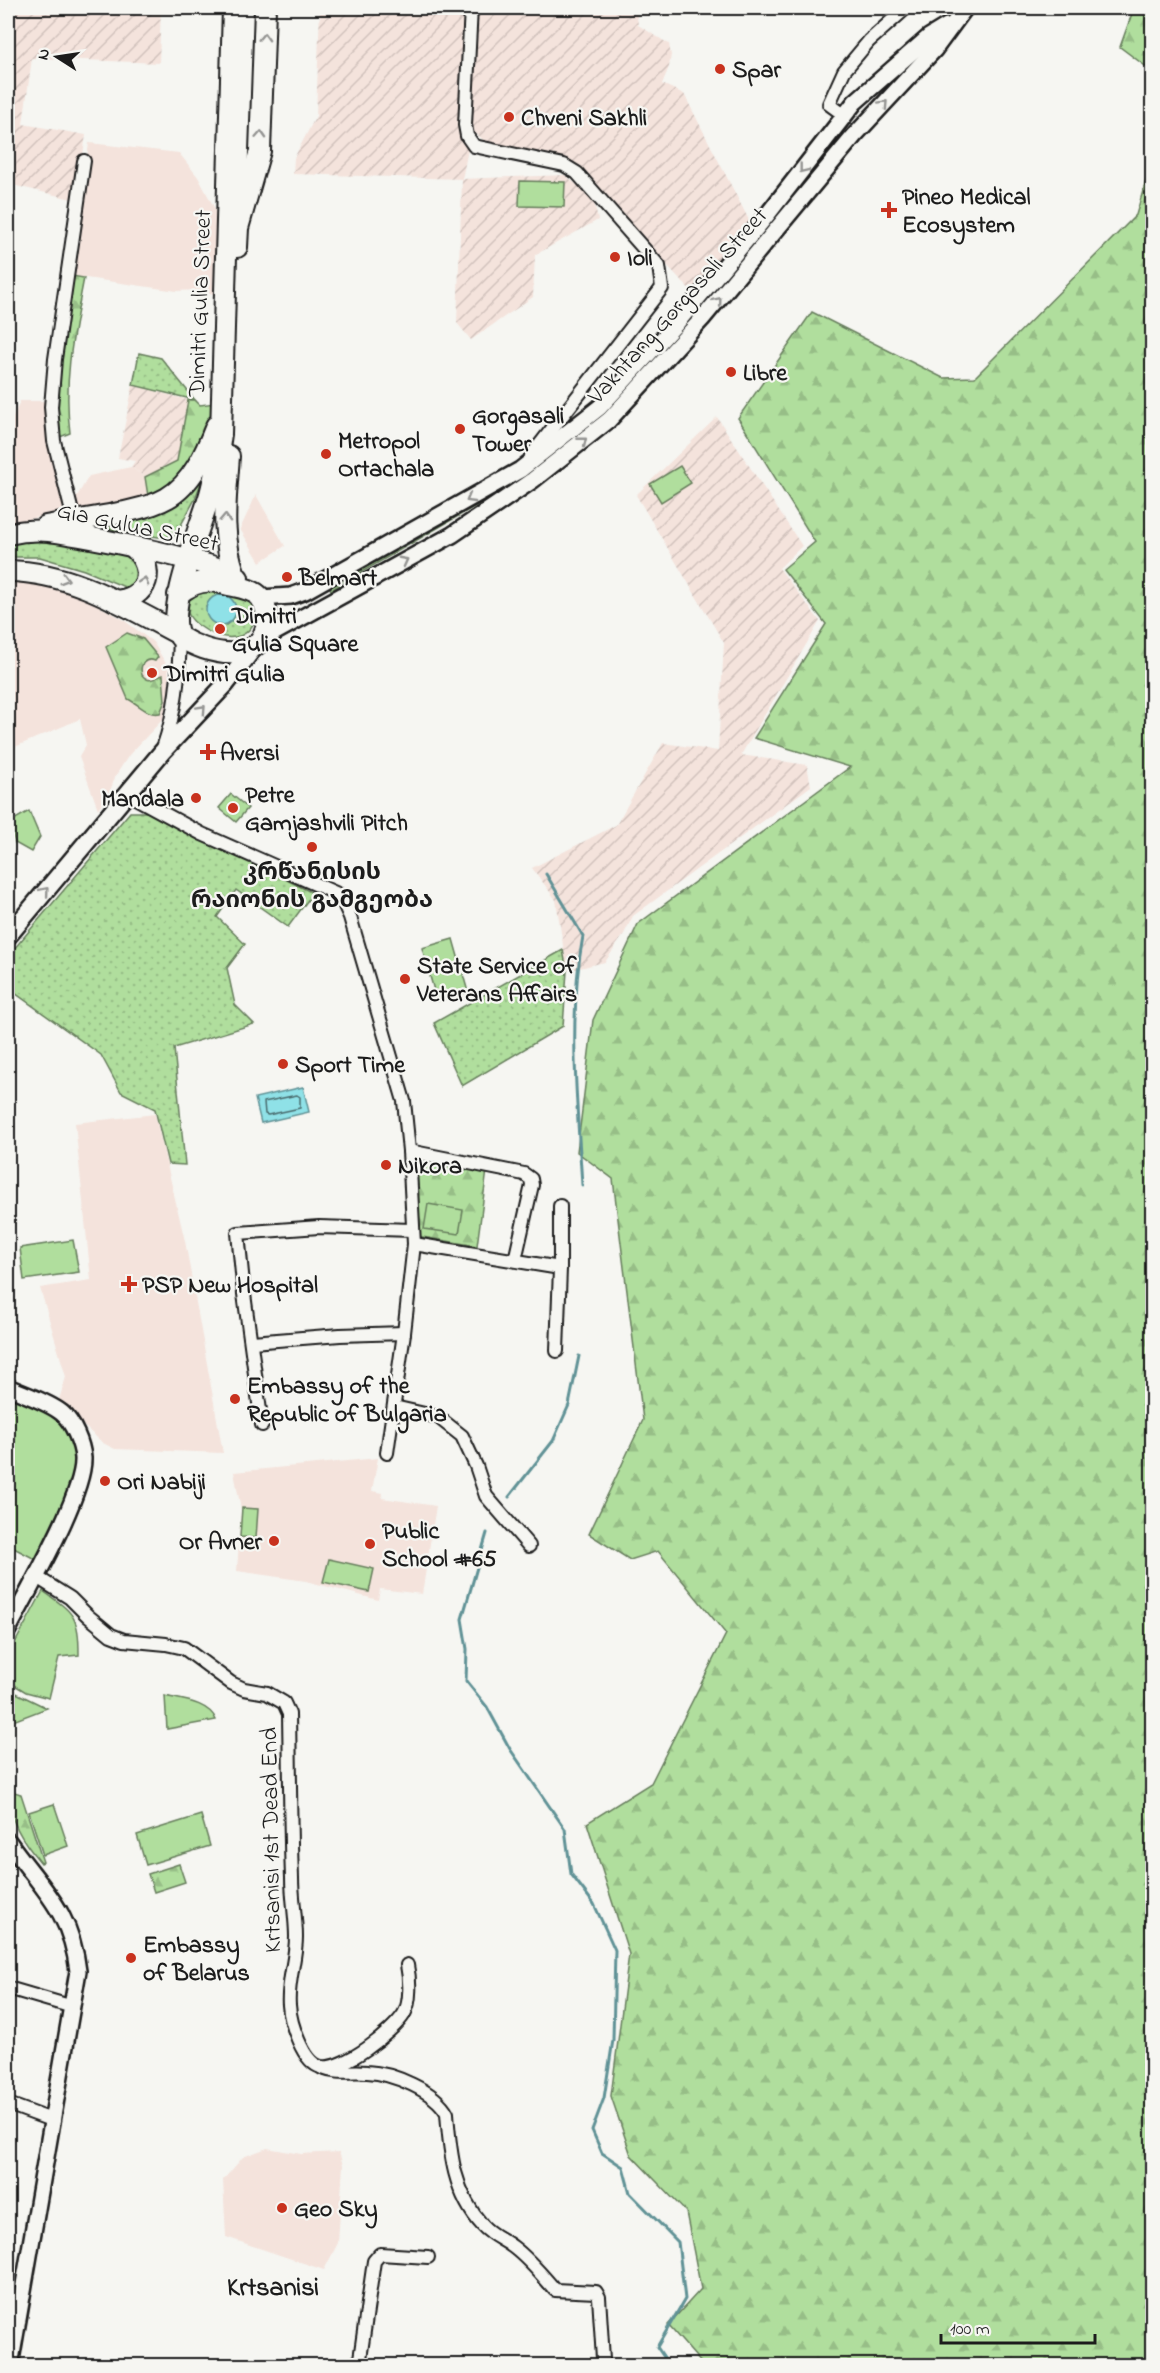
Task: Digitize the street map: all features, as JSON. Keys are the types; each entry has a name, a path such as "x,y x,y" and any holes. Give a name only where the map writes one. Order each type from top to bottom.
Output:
{"highway":[{"name":"Dimitri Gulia Street","path":"178,595 215,473 221,413 233,8"},
{"name":"Dimitri Gulia Street","path":"235,575 226,548 225,533 238,228 260,151 265,8"},
{"path":"16,532 144,507 167,498 181,487 193,471 211,439 221,413"},
{"name":"Gia Gulua Street","path":"16,532 48,531 190,560 235,575 256,594"},
{"path":"115,601 134,597 143,588 147,570 144,560 133,547"},
{"path":"8,571 28,571 70,580 115,601 201,648 218,652 239,653 257,644 265,631 267,615 256,594 219,582 208,581 193,584 178,595 175,617 178,635"}],"main road":[{"name":"Dimitri Gulia Street","path":"238,228 245,8"},
{"name":"Vakhtang Gorgasali Street","path":"8,936 162,752 225,685 257,644"}],"street":[{"path":"471,8 465,125 474,146 564,165 577,173 659,266 662,288 520,470"},
{"path":"854,136 849,126 830,104 844,71 869,41 906,8"},
{"name":"Vakhtang Gorgasali Street","path":"256,594 291,596 304,591 520,470 600,407 676,324 764,219 855,102 901,61 961,13"},
{"name":"Vakhtang Gorgasali Street","path":"257,644 452,535 533,480 609,420 702,319 854,136 934,50 961,13"},
{"path":"827,137 832,147 844,149"},
{"path":"74,520 54,441 51,406 55,359 84,161"},
{"name":"Vakhtang Gorgasali Street","path":"162,752 169,731 174,703 179,660 178,635"},
{"path":"128,794 202,834 340,895 350,916 404,1101 409,1151 414,1244 387,1453"},
{"path":"409,1151 524,1174 531,1179 532,1185 515,1260"},
{"path":"557,1352 560,1206"},
{"path":"262,1425 238,1233 319,1227 412,1230"},
{"path":"414,1244 560,1268"},
{"path":"252,1342 404,1333"},
{"path":"8,1387 62,1413 76,1432 83,1456 78,1483 66,1514 8,1630"},
{"path":"394,1407 438,1418 462,1436 476,1466 486,1496 530,1546"},
{"name":"Krtsanisi 1st Dead End","path":"35,1576 70,1598 111,1635 124,1640 184,1648 231,1683 244,1689 267,1693 284,1703 288,1714 292,1881 296,1939 289,2005 296,2036 312,2062 320,2067"},
{"path":"8,1841 57,1906 67,1924 74,1943 78,1971 10,2366"},
{"path":"320,2067 329,2067 355,2056 393,2029 405,2011 410,1980 407,1965"},
{"path":"8,1988 73,2007"},
{"path":"320,2067 336,2073 370,2072 386,2076 421,2089 443,2106 447,2114 453,2170 468,2203 483,2227 526,2258 555,2290 596,2292 603,2359"},
{"path":"8,2104 54,2121"},
{"path":"359,2366 374,2261 380,2254 428,2257"}],"shaded area":[{"path":"8,8 161,8 159,63 32,58 23,124 86,135 76,200 8,184"},
{"path":"320,8 636,8 638,25 669,44 671,55 669,67 662,84 684,94 751,224 695,295 573,165 488,144 472,130 462,179 293,174 294,158 316,116"},
{"path":"89,143 179,153 198,177 215,209 218,295 197,290 177,291 72,276"},
{"path":"565,175 593,198 598,220 535,255 533,297 471,340 457,323 462,179"},
{"path":"133,385 188,400 177,461 145,477 131,467 135,461 118,458"},
{"path":"20,401 47,401 46,421 49,444 68,511 8,523 8,430"},
{"path":"717,417 802,546 779,568 820,621 741,755 807,765 811,786 633,916 623,936 605,962 567,971 556,900 532,868 616,825 663,743 718,751 724,643 636,495"},
{"path":"131,467 145,477 148,496 79,513 76,498 89,476"},
{"path":"256,495 285,546 260,562 240,529"},
{"path":"8,580 49,584 82,597 121,618 153,642 168,667 171,693 163,719 129,755 98,809 79,757 86,745 80,719 8,750"},
{"name":"PSP New Hospital","path":"155,1114 185,1241 223,1453 115,1449 103,1443 58,1403 66,1377 40,1288 91,1280 75,1123"},
{"name":"Public School #65","path":"378,1458 372,1491 383,1493 382,1498 436,1506 422,1594 380,1589 378,1600 306,1581 237,1571 241,1510 234,1472"},
{"name":"Geo Sky","path":"267,2148 301,2154 339,2152 343,2165 338,2243 324,2270 226,2237 223,2180 243,2157"}],"green space":[{"path":"1134,8 1152,8 1152,71 1120,47"},
{"path":"1152,160 1152,2365 703,2365 668,2325 701,2289 686,2212 631,2155 611,2096 629,1954 587,1823 651,1783 726,1634 658,1551 630,1560 589,1534 643,1420 613,1179 577,1152 593,1020 638,924 850,767 754,738 826,624 783,569 815,542 738,418 812,312 943,378 975,377 1136,215"},
{"path":"520,181 565,182 564,207 519,206"},
{"path":"72,276 84,278 73,336 69,374 70,433 55,439 53,407"},
{"path":"674,336 677,338 605,415 534,472 331,590 329,586 500,489"},
{"path":"139,353 161,358 195,400 133,385"},
{"path":"188,400 195,400 200,405 215,403 208,429 180,476 167,487 148,496 145,477 177,461"},
{"path":"208,464 195,499 175,536 158,537 82,524 129,517"},
{"path":"680,466 691,483 661,502 650,484"},
{"path":"29,537 134,554 140,580 127,588 84,570 40,557 8,557 8,540"},
{"path":"192,589 233,592 249,601 254,611 254,620 250,629 242,635 230,638 215,635 198,625 190,617 187,608","holes":["216,596 236,613 226,625 206,607"]},
{"path":"127,633 143,639 158,657 155,661 146,661 141,671 145,678 150,680 163,675 165,701 160,713 151,713 128,699 106,647"},
{"name":"Petre Gamjashvili Pitch","path":"231,794 248,808 236,822 219,808"},
{"path":"29,811 40,837 31,852 15,843 10,822"},
{"path":"130,812 150,812 313,893 288,927 236,890 217,917 245,944 227,968 235,1005 254,1024 174,1048 185,1165 168,1164 155,1109 121,1092 101,1055 8,988 8,956"},
{"path":"453,939 468,992 437,1001 422,948"},
{"path":"563,950 567,971 563,1026 462,1086 434,1023"},
{"path":"414,1156 487,1170 477,1246 416,1236"},
{"path":"428,1204 463,1210 459,1234 424,1229"},
{"path":"73,1240 79,1272 24,1280 20,1248"},
{"path":"8,1394 55,1417 67,1431 73,1450 75,1469 71,1487 35,1559 8,1545"},
{"path":"242,1508 258,1509 256,1538 240,1537"},
{"path":"329,1559 374,1569 369,1592 323,1582"},
{"path":"43,1591 62,1605 73,1617 79,1642 79,1655 59,1657 49,1698 26,1692 8,1681 8,1656"},
{"path":"8,1689 47,1708 8,1723"},
{"path":"165,1696 201,1706 207,1709 216,1720 167,1729"},
{"path":"8,1790 21,1794 43,1862 41,1863 17,1829 10,1810"},
{"path":"54,1804 68,1846 43,1855 29,1812"},
{"path":"201,1815 210,1846 146,1865 137,1835"},
{"path":"179,1864 185,1882 154,1892 148,1874"}],"water":[{"path":"221,595 227,596 235,604 235,616 227,624 221,625 215,624 207,616 206,610 207,604 215,596"},
{"path":"303,1087 309,1112 261,1123 255,1098"}],"waterway":[{"path":"546,874 583,936 578,967 575,1029 582,1185"},
{"path":"509,1497 553,1441 569,1405 579,1356"},
{"path":"487,1533 462,1619 467,1649 466,1681 487,1707 510,1749 565,1829 571,1874 594,1904 615,1950 613,2040 604,2098 592,2130 602,2153 623,2167 630,2193 678,2242 685,2299 657,2347 670,2366"}],"place":[{"name":"Spar","path":"720,69"},
{"name":"Chveni Sakhli","path":"509,117"},
{"name":"Pineo Medical Ecosystem","path":"889,210"},
{"name":"Ioli","path":"615,257"},
{"name":"Libre","path":"731,372"},
{"name":"Gorgasali Tower","path":"460,429"},
{"name":"Metropol Ortachala","path":"326,454"},
{"name":"Belmart","path":"287,577"},
{"name":"Dimitri Gulia Square","path":"220,629"},
{"name":"Dimitri Gulia","path":"152,673"},
{"name":"Aversi","path":"208,752"},
{"name":"Mandala","path":"196,798"},
{"name":"Petre Gamjashvili Pitch","path":"233,808"},
{"name":"კრწანისის რაიონის გამგეობა","path":"312,847"},
{"name":"State Service of Veterans Affairs","path":"405,979"},
{"name":"Sport Time","path":"283,1064"},
{"name":"Nikora","path":"386,1165"},
{"name":"PSP New Hospital","path":"129,1284"},
{"name":"Embassy of the Republic of Bulgaria","path":"235,1399"},
{"name":"Ori Nabiji","path":"105,1481"},
{"name":"Or Avner","path":"274,1541"},
{"name":"Public School #65","path":"370,1544"},
{"name":"Embassy of Belarus","path":"131,1958"},
{"name":"Geo Sky","path":"282,2208"}],"district":[{"name":"Krtsanisi","path":"273,2286"}]}
